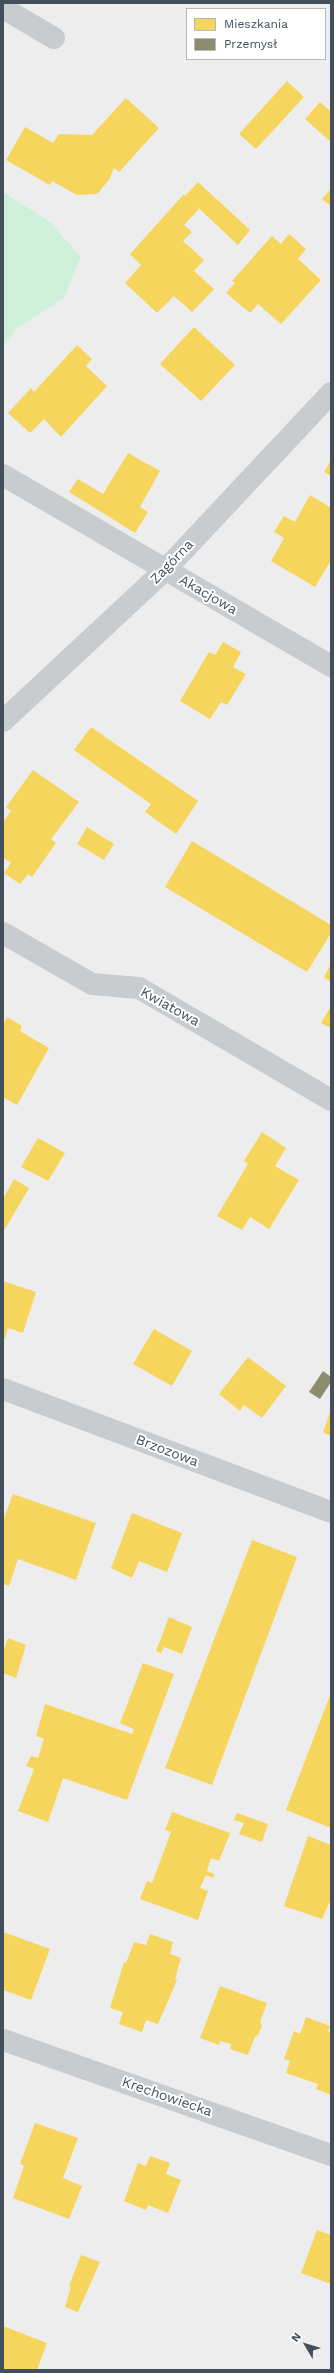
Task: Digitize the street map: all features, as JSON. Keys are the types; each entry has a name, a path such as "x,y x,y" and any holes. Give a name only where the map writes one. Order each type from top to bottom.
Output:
{"street":[{"path":"3,8 54,38"},
{"name":"Zagórna","path":"3,721 165,570 331,393"},
{"name":"Akacjowa","path":"3,474 331,666"},
{"name":"Kwiatowa","path":"3,933 92,984 139,988 331,1100"},
{"name":"Brzozowa","path":"3,1389 331,1512"},
{"name":"Krechowiecka","path":"3,2040 331,2155"}],"green space":[{"path":"5,193 51,223 81,257 64,298 19,327 3,345 3,196"}],"building: Mieszkania":[{"path":"287,81 304,97 256,149 239,134"},
{"path":"126,98 159,128 119,172 114,168 109,180 97,194 77,195 52,181 50,185 6,160 25,127 53,143 59,134 92,135"},
{"path":"320,102 331,112 331,142 305,119"},
{"path":"198,182 250,230 238,245 192,202 199,209 184,225 192,232 183,241 204,260 194,271 214,289 192,312 174,296 157,313 125,283 141,265 130,254 184,194 185,196"},
{"path":"331,189 331,206 322,199"},
{"path":"289,234 306,249 298,259 321,280 281,324 258,304 250,313 226,293 235,283 232,281 272,236 281,244"},
{"path":"194,327 235,365 201,401 160,364"},
{"path":"77,345 92,359 86,366 107,386 61,437 44,419 30,433 8,413 31,388 34,392"},
{"path":"128,453 160,471 140,507 148,512 135,533 69,492 78,479 103,494"},
{"path":"331,460 331,476 324,472"},
{"path":"310,495 331,508 331,560 315,587 271,561 284,538 274,532 284,516 295,522"},
{"path":"223,642 241,652 233,667 246,674 227,705 221,702 210,719 180,701 209,652 215,655"},
{"path":"91,727 198,801 176,834 145,812 151,804 74,750"},
{"path":"33,770 79,802 51,839 56,843 32,877 28,874 20,884 4,873 11,863 3,857 3,822 11,811 6,807"},
{"path":"87,827 114,844 104,860 77,844"},
{"path":"192,841 331,925 331,933 307,972 165,887"},
{"path":"331,964 331,982 324,977"},
{"path":"331,1006 331,1028 321,1023"},
{"path":"7,1017 22,1026 20,1031 49,1048 17,1105 3,1097 3,1025"},
{"path":"262,1132 286,1148 275,1166 299,1180 269,1229 250,1217 242,1230 217,1216 248,1164 244,1161"},
{"path":"38,1138 65,1153 48,1181 21,1167"},
{"path":"14,1179 29,1188 5,1229 3,1227 3,1199"},
{"path":"3,1281 36,1292 23,1333 8,1328 5,1339 3,1338"},
{"path":"154,1329 192,1351 172,1386 133,1364"},
{"path":"248,1357 286,1386 262,1418 244,1405 240,1411 219,1394"},
{"path":"331,1410 331,1436 323,1432"},
{"path":"13,1494 96,1523 76,1580 18,1559 9,1586 3,1584 3,1521"},
{"path":"132,1513 182,1533 167,1572 139,1561 132,1578 111,1568"},
{"path":"252,1540 297,1557 212,1785 165,1768"},
{"path":"169,1617 192,1627 182,1654 164,1647 161,1653 156,1651"},
{"path":"8,1638 26,1645 16,1678 3,1673 3,1652"},
{"path":"143,1663 174,1674 127,1800 63,1778 48,1822 18,1811 34,1769 26,1766 31,1756 38,1758 44,1739 36,1736 45,1704 132,1734 134,1729 120,1723"},
{"path":"331,1693 331,1828 286,1810"},
{"path":"172,1812 230,1833 219,1861 211,1858 207,1871 214,1874 213,1878 206,1875 200,1888 208,1891 198,1920 140,1899 147,1881 152,1883 171,1832 165,1830"},
{"path":"237,1813 268,1824 262,1842 239,1834 244,1823 234,1820"},
{"path":"308,1836 331,1845 331,1899 322,1919 284,1906"},
{"path":"3,1932 50,1949 31,2000 3,1990"},
{"path":"150,1934 173,1942 170,1954 181,1958 175,1979 177,1980 158,2024 146,2020 142,2032 119,2024 123,2012 110,2008 124,1962 126,1963 134,1942 146,1945"},
{"path":"220,1986 267,2003 260,2022 262,2026 258,2035 255,2037 248,2055 230,2049 231,2044 220,2041 219,2045 200,2038"},
{"path":"306,2017 330,2026 328,2031 331,2033 331,2095 316,2089 318,2084 286,2073 290,2061 284,2059 294,2031 300,2034"},
{"path":"35,2123 78,2138 63,2178 82,2186 69,2219 13,2198 24,2166 20,2164"},
{"path":"150,2156 170,2163 166,2174 181,2180 168,2213 148,2205 146,2210 124,2201 138,2163 146,2166"},
{"path":"317,2230 331,2235 331,2284 301,2273"},
{"path":"81,2255 100,2262 78,2312 65,2307 71,2287 69,2286"},
{"path":"3,2326 47,2343 37,2370 3,2370"}],"building: Przemysł":[{"path":"323,1371 331,1377 331,1382 320,1399 309,1392"}]}
